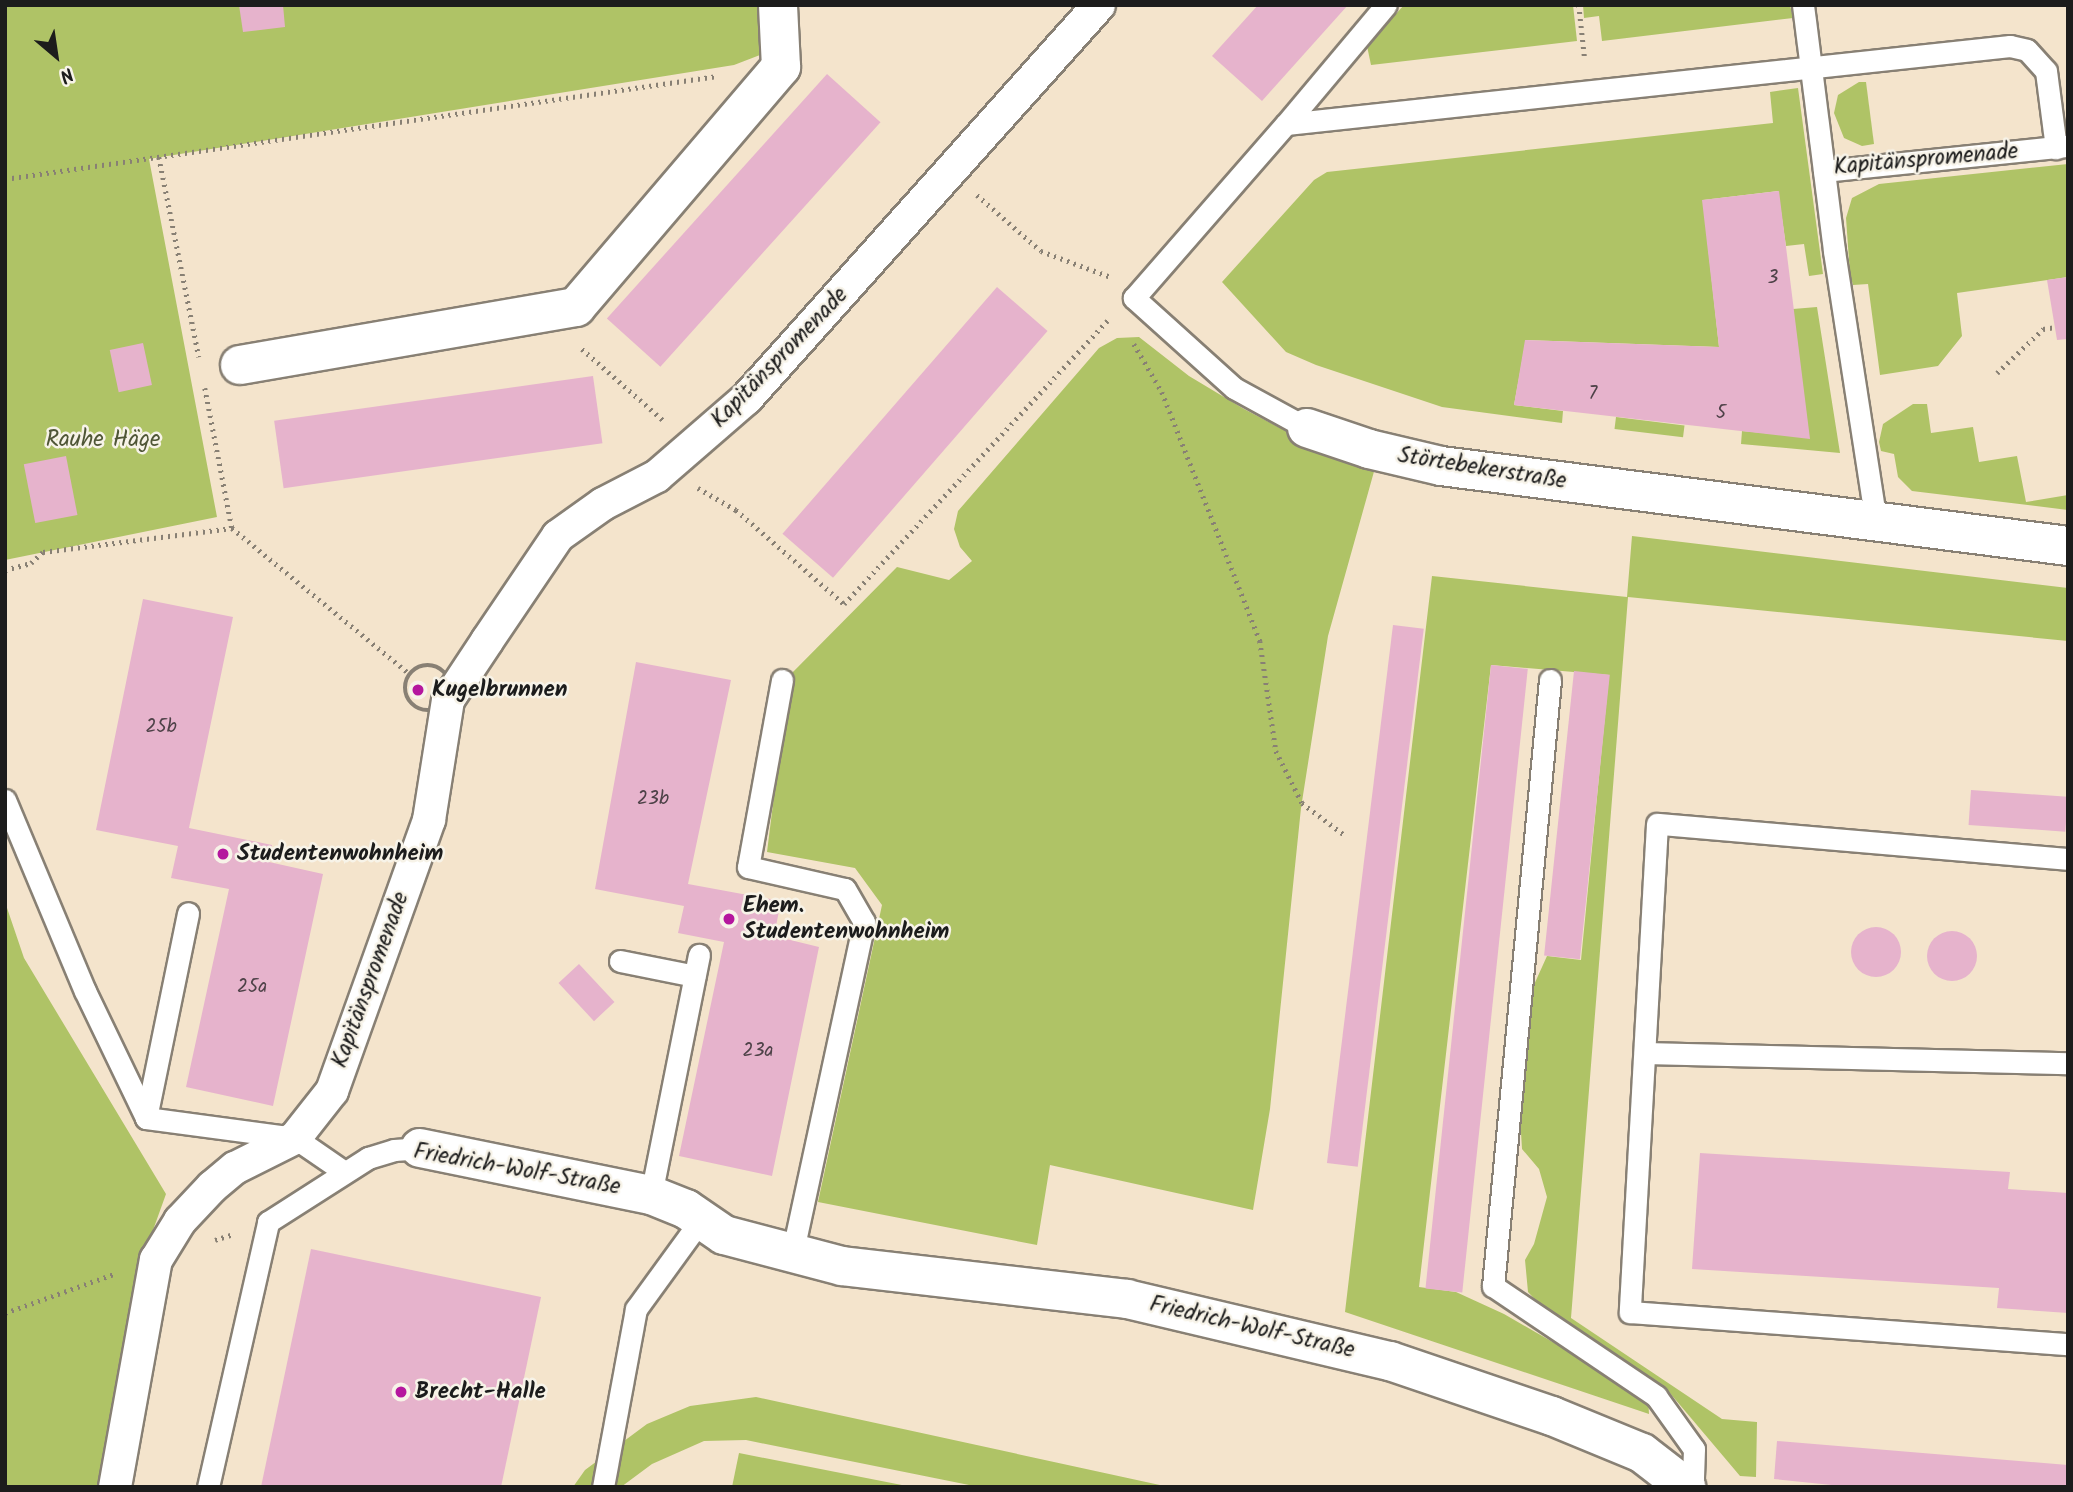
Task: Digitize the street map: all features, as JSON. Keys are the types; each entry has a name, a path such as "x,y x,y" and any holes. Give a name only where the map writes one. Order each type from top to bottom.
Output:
{"street":[{"path":"240,365 576,307 781,67 778,5"},
{"name":"Kapitänspromenade","path":"295,1138 331,1092 429,820 448,700 558,536 603,504 657,476 746,399 953,174 1099,5"},
{"name":"Störtebekerstraße","path":"1307,428 1369,449 1441,466 2068,546"},
{"path":"115,1487 156,1260 180,1220 212,1187 235,1168 295,1138"},
{"name":"Friedrich-Wolf-Straße","path":"420,1148 651,1195 670,1201 700,1221 744,1242 792,1254 900,1275 1127,1299 1390,1362 1552,1416 1642,1453 1686,1487"}],"lane":[{"path":"1134,298 1386,5"},
{"name":"Kapitänspromenade","path":"1803,5 1824,171 2062,147"},
{"path":"1286,124 1988,46 2027,50 2046,71 2062,147"},
{"path":"1824,171 1876,521"},
{"name":"Störtebekerstraße","path":"1134,298 1234,388 1307,428"},
{"path":"782,680 748,867 845,889 864,922 792,1254"},
{"path":"1550,680 1493,1286 1656,1396 1694,1449 1693,1487"},
{"path":"5,800 85,991 146,1118"},
{"path":"2068,859 1657,824 1630,1312 2068,1344"},
{"path":"146,1118 188,913"},
{"name":"Friedrich-Wolf-Straße","path":"620,961 697,965 651,1195"},
{"path":"1644,1052 2068,1063"},
{"path":"146,1118 295,1138 343,1171"},
{"name":"Friedrich-Wolf-Straße","path":"208,1487 268,1222 343,1171 382,1152 420,1148"},
{"path":"603,1487 636,1309 700,1221"}],"path":[{"path":"1579,5 1589,89"},
{"path":"5,179 781,67"},
{"path":"159,157 232,528 410,674"},
{"path":"657,476 702,489 736,510 844,604 1100,326 1134,298 1122,282 1041,251 953,174"},
{"path":"542,313 692,446"},
{"path":"1997,373 2043,329 2055,327"},
{"path":"1130,337 1162,392 1260,641 1276,751 1302,803 1346,836"},
{"path":"204,382 240,365"},
{"path":"5,570 31,563 43,552 232,528"}],"green space":[{"name":"Rauhe Häge","path":"5,5 757,5 760,55 734,65 149,159 217,517 5,560"},
{"path":"1404,5 1573,5 1577,41 1371,65 1367,46"},
{"path":"1583,5 1790,5 1793,18 1602,41 1599,16 1584,18"},
{"path":"1859,82 1866,82 1874,144 1862,146 1844,138 1834,113 1838,95"},
{"path":"1798,88 1823,274 1809,276 1804,244 1786,246 1778,191 1703,200 1719,347 1526,340 1514,405 1563,411 1562,423 1442,407 1316,365 1286,352 1222,282 1314,180 1327,172 1773,123 1770,92"},
{"path":"2068,164 2068,277 1957,293 1962,336 1938,366 1880,375 1868,284 1853,285 1850,274 1846,218 1852,198 1879,184"},
{"path":"1817,307 1840,453 1741,444 1742,431 1809,437 1793,309"},
{"path":"1139,337 1189,376 1244,409 1303,440 1375,468 1328,636 1301,808 1270,1109 1253,1210 1050,1165 1037,1245 818,1202 882,905 855,868 767,852 789,676 897,567 949,580 972,561 960,547 954,529 958,511 1099,348 1117,338"},
{"path":"1913,404 1927,404 1931,433 1973,427 1979,462 2017,456 2026,502 2068,495 2068,510 1912,491 1898,477 1894,454 1881,451 1879,442 1883,424"},
{"path":"1616,417 1684,425 1683,437 1615,429"},
{"path":"1632,536 2068,588 2068,641 1628,597 1571,1318 1722,1419 1757,1422 1756,1477 1740,1476 1669,1392 1542,1307 1528,1292 1525,1260 1534,1244 1547,1197 1539,1169 1522,1149 1518,1083 1528,998 1547,956 1581,960 1609,675 1491,665 1419,1287 1456,1292 1504,1314 1648,1397 1649,1414 1345,1312 1432,576 1627,597"},
{"path":"5,902 24,958 166,1194 134,1283 102,1487 5,1487"},
{"path":"756,1397 1169,1487 979,1487 746,1440 704,1441 652,1464 621,1487 573,1487 585,1470 647,1424 690,1406"},
{"path":"739,1453 912,1487 732,1487"}],"building":[{"path":"239,5 283,5 285,27 243,32"},
{"path":"1258,5 1348,5 1262,101 1212,56"},
{"path":"827,74 881,122 660,367 607,318"},
{"path":"1779,191 1810,439 1514,405 1525,340 1719,347 1702,200"},
{"path":"2068,277 2068,339 2057,340 2047,280"},
{"path":"997,287 1048,331 833,578 782,534"},
{"path":"143,343 152,385 119,392 110,350"},
{"path":"593,376 602,443 284,488 274,421"},
{"path":"66,456 77,515 35,523 24,464"},
{"name":"Studentenwohnheim","path":"143,599 233,617 189,828 272,845 269,862 323,874 273,1106 186,1087 229,889 171,878 178,846 96,830"},
{"path":"1393,625 1424,629 1358,1167 1327,1163"},
{"name":"Ehem. Studentenwohnheim","path":"636,662 731,680 688,884 781,901 774,936 819,947 772,1176 679,1156 724,942 678,933 684,906 595,889"},
{"path":"1491,665 1528,669 1462,1292 1425,1289"},
{"path":"1574,671 1610,675 1580,959 1544,955"},
{"path":"1971,790 2068,797 2065,832 1969,825"},
{"path":"1876,927 1894,934 1901,952 1894,970 1876,977 1858,970 1851,952 1858,934"},
{"path":"1952,931 1970,938 1977,956 1970,974 1952,981 1934,974 1927,956 1934,938"},
{"path":"579,964 614,1002 594,1021 559,983"},
{"path":"1700,1153 2010,1172 2008,1189 2068,1193 2068,1313 1997,1308 1999,1288 1692,1269"},
{"name":"Brecht-Halle","path":"311,1249 541,1297 501,1487 261,1487"},
{"path":"1777,1441 2068,1465 2068,1487 1851,1487 1774,1479"}],"place":[{"name":"Kugelbrunnen","path":"418,690"},
{"name":"Studentenwohnheim","path":"223,854"},
{"name":"Ehem. Studentenwohnheim","path":"729,919"},
{"name":"Brecht-Halle","path":"401,1392"}]}
